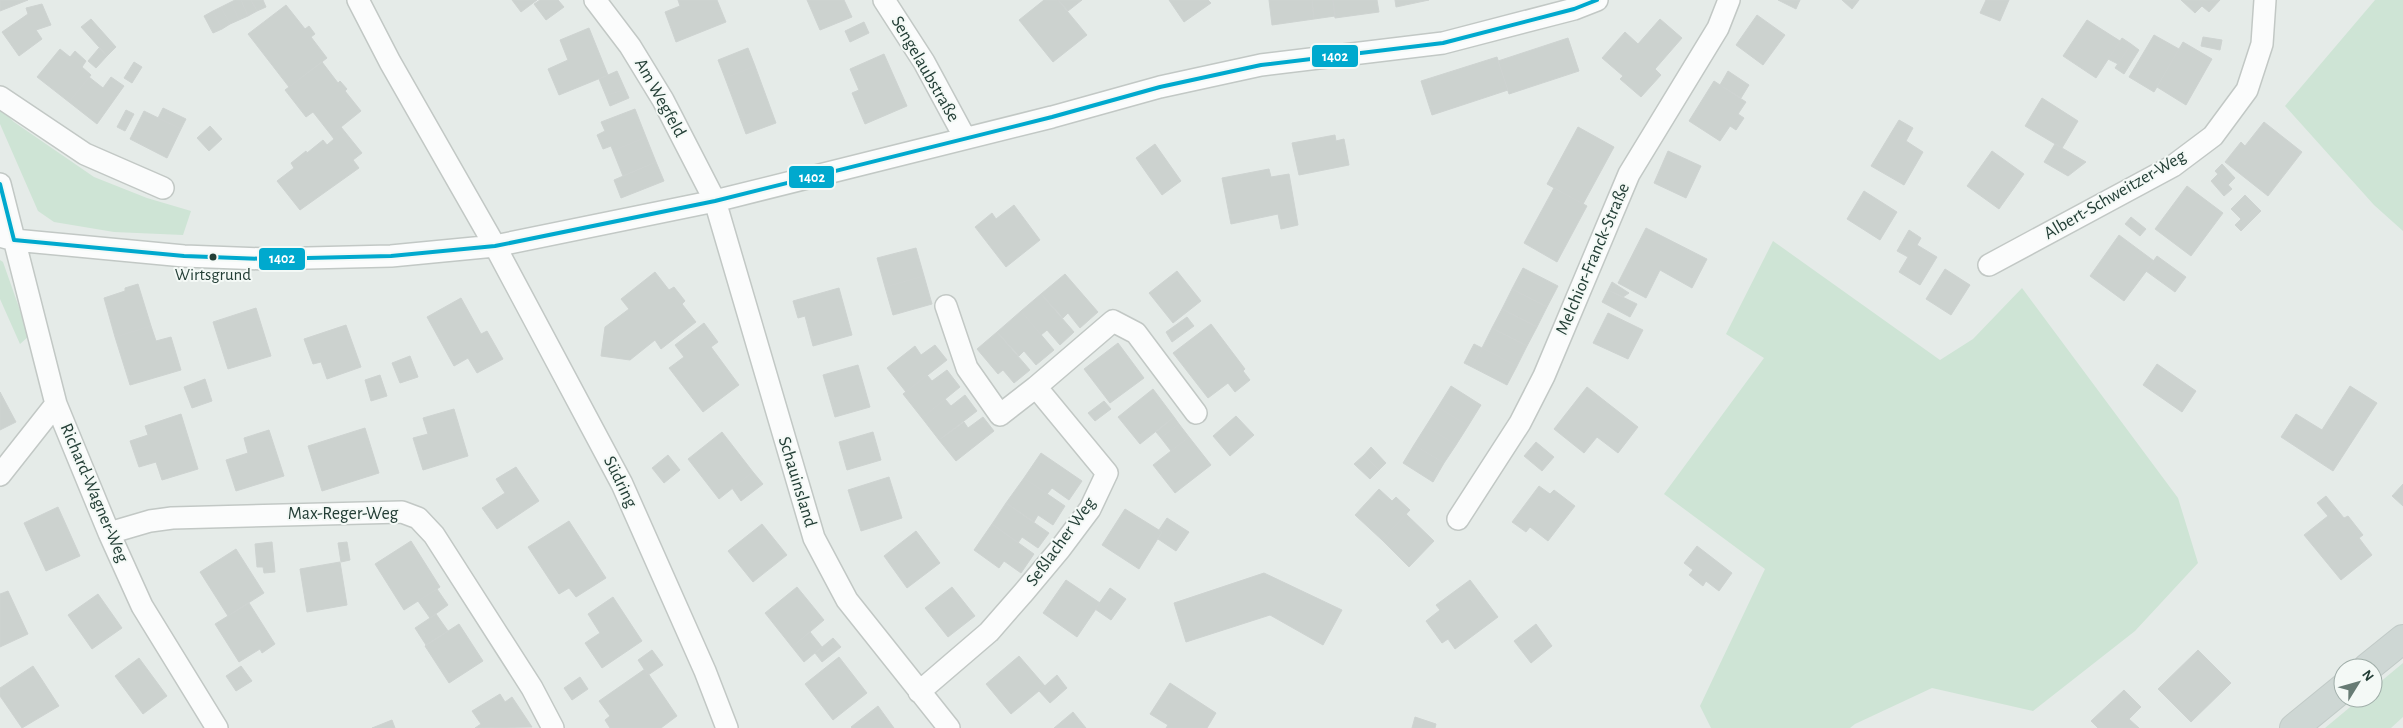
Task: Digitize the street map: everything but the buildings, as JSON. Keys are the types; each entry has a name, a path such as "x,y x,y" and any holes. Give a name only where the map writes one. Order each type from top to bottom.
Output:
{"main road":[{"path":"2380,658 2403,639"},
{"path":"2294,728 2333,696"}],"street":[{"path":"358,0 390,62 495,246"},
{"name":"Am Wegfeld","path":"595,0 630,46 663,100 715,201"},
{"name":"Sengelaubstraße","path":"884,0 924,62 965,138"},
{"path":"7,238 184,256 266,259 391,256 495,246 715,201 1160,87 1262,65 1443,42 1574,8 1597,0"},
{"name":"Melchior-Franck-Straße","path":"1458,520 1497,461 1528,407 1544,376 1629,174 1718,28 1729,0"},
{"name":"Albert-Schweitzer-Weg","path":"1989,265 2173,166 2213,136 2247,90 2262,44 2265,0"},
{"path":"0,97 85,154 163,188"},
{"name":"Richard-Wagner-Weg","path":"0,184 7,238 56,404 108,534 142,606 217,728"},
{"name":"Schauinsland","path":"715,201 814,538 847,600 948,728"},
{"name":"Südring","path":"495,246 622,484 705,670 727,728"},
{"path":"946,306 966,368 1000,415 1113,321 1136,333 1196,413"},
{"name":"Seßlacher Weg","path":"919,692 989,632 1024,592 1060,549 1090,508 1107,473 1036,387"},
{"path":"0,476 56,404"},
{"name":"Max-Reger-Weg","path":"108,534 150,521 172,518 394,512 402,512 418,518 434,535 460,575 532,688 553,728"}],"green space":[{"path":"2375,0 2403,0 2403,231 2374,205 2285,106"},
{"path":"0,108 14,122 94,177 147,198 191,211 183,235 114,232 54,222 38,211 0,124"},
{"path":"1773,241 1940,360 1973,339 2022,288 2178,498 2198,563 2135,631 2033,711 1932,688 1850,728 1711,728 1700,706 1765,569 1664,494 1764,358 1726,334"},
{"path":"0,260 3,262 29,336 20,344 0,299"},
{"path":"2403,663 2403,717 2391,728 2325,728 2349,708 2383,708 2383,680"}],"transit line":[{"name":"1402","path":"14,240 184,256 266,259 391,256 495,246 715,201 1052,117 1160,87 1261,65 1443,43 1574,9 1597,0"},
{"name":"1402","path":"0,184 14,240"}],"place":[{"name":"Wirtsgrund","path":"213,257"}]}
